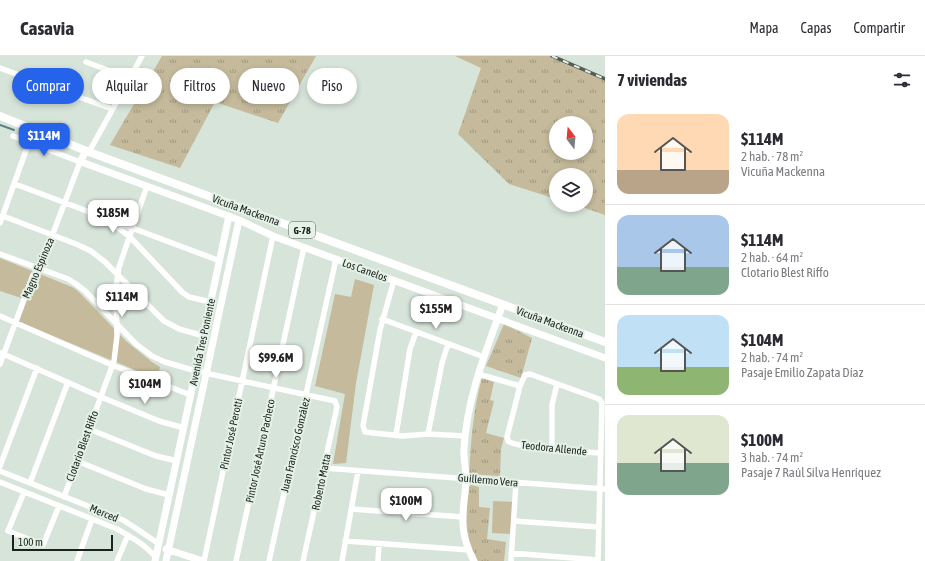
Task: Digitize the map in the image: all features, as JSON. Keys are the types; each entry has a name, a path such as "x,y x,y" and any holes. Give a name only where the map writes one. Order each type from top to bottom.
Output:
{"main road":[{"name":"Vicuña Mackenna","path":"0,116 87,151 605,342"}],"street":[{"path":"135,68 142,56"},
{"path":"86,62 102,68"},
{"path":"0,68 12,72"},
{"path":"84,99 112,109"},
{"path":"87,151 115,104"},
{"name":"Vicuña Mackenna","path":"13,136 239,220"},
{"path":"0,223 29,142"},
{"name":"Magno Espinoza","path":"0,364 2,354 16,322 33,275 40,268 80,162 87,151"},
{"path":"15,184 220,261"},
{"name":"Clotario Blest Riffo","path":"64,496 112,365 117,342 118,326 117,274 147,186"},
{"path":"2,216 91,251 105,262 164,321 179,330 204,336"},
{"name":"Avenida Tres Poniente","path":"156,559 229,216"},
{"path":"107,219 129,236 182,292 193,298 211,302"},
{"name":"Avenida Tres Poniente","path":"165,561 239,220"},
{"name":"Los Canelos","path":"239,220 273,236 605,358"},
{"name":"Pintor José Perotti","path":"204,561 273,236"},
{"name":"Pintor José Arturo Pacheco","path":"236,561 304,247"},
{"path":"0,254 40,268 76,284 130,339 158,359 172,365 196,371 306,394"},
{"name":"Juan Francisco González","path":"269,561 336,259"},
{"path":"394,280 382,320 363,426 365,432 396,435 428,434 465,436"},
{"path":"474,561 466,542 463,517 466,478 464,449 465,436 473,390 503,304"},
{"path":"102,309 117,305"},
{"path":"0,316 112,365 191,395"},
{"path":"382,320 484,356"},
{"path":"396,435 410,349 416,332"},
{"path":"117,342 130,339"},
{"path":"428,434 442,363 448,344"},
{"path":"2,354 100,397 164,423 184,428"},
{"path":"0,466 36,368"},
{"path":"478,374 520,386"},
{"name":"Teodora Allende","path":"557,384 530,374 526,374 524,376 507,437 508,441 518,445 601,453"},
{"path":"30,483 68,382"},
{"path":"511,553 598,560 602,489 602,401 557,384 552,406 552,449"},
{"name":"Roberto Matta","path":"303,561 337,407 336,403 332,400 306,394"},
{"path":"89,429 156,456 177,461"},
{"path":"77,461 146,489 169,496"},
{"name":"Guillermo Vera","path":"324,468 602,489"},
{"name":"Merced","path":"0,471 127,523 168,551 204,561"},
{"path":"342,561 358,471"},
{"name":"Merced","path":"0,482 128,535 151,551 156,559 165,561"},
{"path":"511,561 516,483"},
{"path":"24,492 8,531 43,546 59,506"},
{"path":"351,509 463,517"},
{"path":"77,561 92,519"},
{"path":"514,521 599,527"},
{"path":"117,561 128,535"},
{"path":"345,541 469,550"},
{"path":"378,561 379,544"}],"green space":[{"path":"162,56 316,56 309,68 307,68 307,72 299,86 299,68 238,68 238,104 289,104 278,123 221,104 230,104 230,68 170,68 170,104 214,104 180,168 110,145 134,104 162,104 162,68 155,68"},
{"path":"455,56 550,56 605,80 605,215 593,211 593,168 549,168 549,197 509,184 458,134 481,68"},
{"path":"0,258 72,287 78,291 126,341 160,367 157,379 19,322 27,300 0,291"},
{"path":"355,279 374,285 356,383 346,463 333,464 345,394 315,386 335,294 351,297"},
{"path":"504,324 532,338 521,378 486,366"},
{"path":"482,378 494,382 490,400 494,401 486,433 504,438 501,449 500,476 469,474 474,414"},
{"path":"471,485 479,487 479,507 490,508 487,539 506,542 504,561 476,561 466,531 467,488"},
{"path":"493,501 513,502 511,534 492,533"}],"waterway":[{"path":"0,125 14,130"}],"railway":[{"path":"552,56 605,79"}]}
